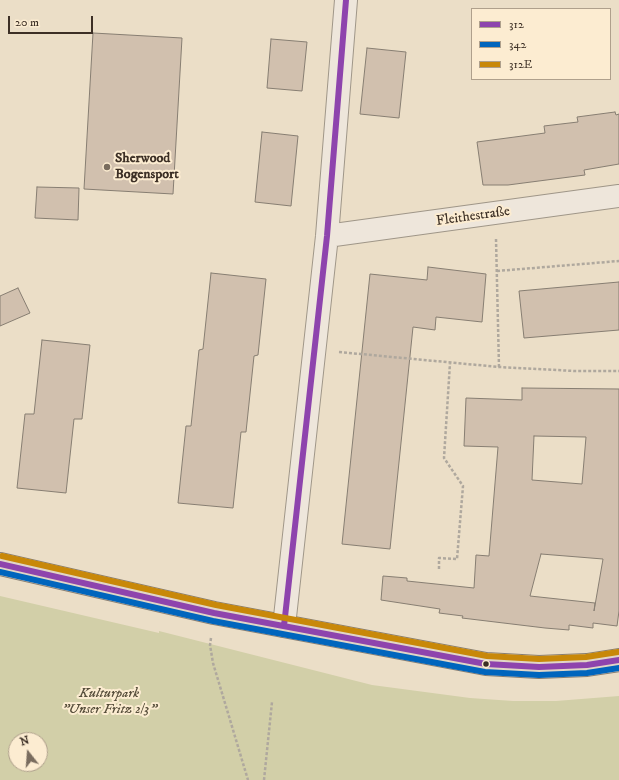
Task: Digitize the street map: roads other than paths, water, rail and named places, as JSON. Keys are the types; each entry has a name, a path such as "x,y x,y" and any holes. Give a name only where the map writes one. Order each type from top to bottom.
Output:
{"main road":[{"path":"0,564 214,613 486,664 539,666 588,664 619,660"}],"street":[{"path":"284,626 327,236 346,0"},
{"name":"Fleithestraße","path":"327,236 482,216 619,196"}],"place":[{"name":"Sherwood Bogensport","path":"107,167"}],"park label":[{"name":"Kulturpark \"Unser Fritz 2/3\"","path":"109,702"}]}
